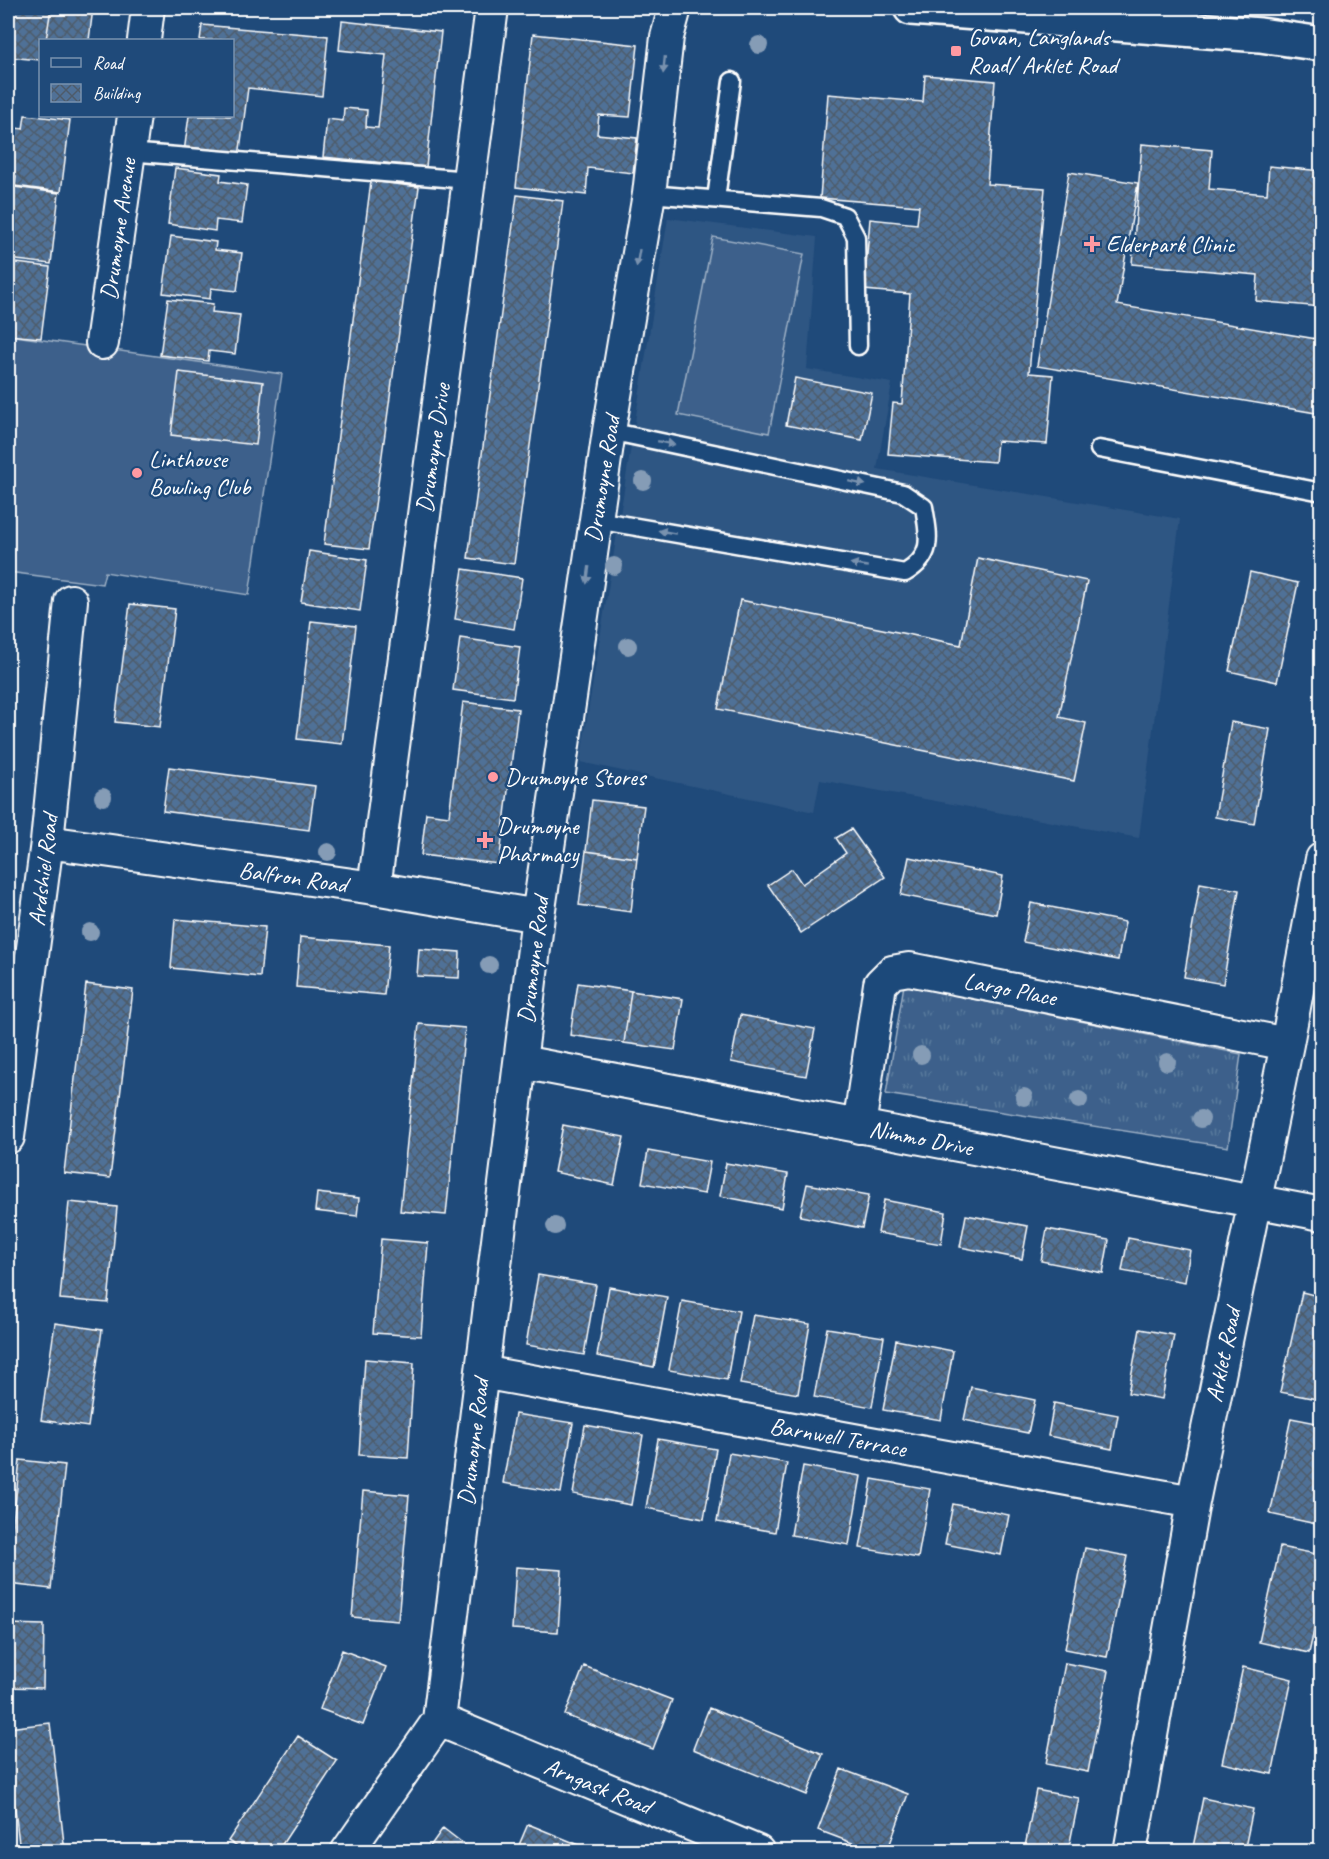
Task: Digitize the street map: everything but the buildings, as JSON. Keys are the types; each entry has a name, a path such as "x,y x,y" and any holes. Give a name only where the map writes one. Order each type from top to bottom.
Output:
{"street":[{"path":"144,39 148,8"},
{"name":"Drumoyne Drive","path":"374,888 492,8"},
{"name":"Drumoyne Road","path":"347,1851 439,1720 538,916 609,431 649,194 667,37 675,8"},
{"path":"911,8 1260,35 1322,44"},
{"name":"Drumoyne Avenue","path":"102,343 134,117"},
{"name":"Ardshiel Road","path":"8,1137 47,842 71,602"},
{"name":"Balfron Road","path":"47,842 374,888 538,916"},
{"name":"Arklet Road","path":"1130,1851 1193,1502 1287,1044 1322,859"},
{"name":"Largo Place","path":"859,1127 880,984 892,972 909,969 1287,1044"},
{"name":"Nimmo Drive","path":"521,1062 1322,1214"},
{"name":"Barnwell Terrace","path":"482,1372 1193,1502"},
{"name":"Arngask Road","path":"439,1720 721,1845 758,1851"}],"lane":[{"path":"716,200 732,81"},
{"path":"128,152 469,180"},
{"path":"649,194 821,208 845,216 856,237 858,346"},
{"path":"596,520 905,573 917,566 926,553 927,527 924,507 903,493 609,431"},
{"path":"1099,449 1322,492"}],"shaded area":[{"path":"668,218 817,237 807,369 892,383 877,469 1180,519 1139,838 820,780 814,812 580,762"}],"green space":[{"path":"713,237 804,254 769,433 678,415"},
{"name":"Linthouse Bowling Club","path":"8,335 282,374 249,595 105,572 102,584 8,572"},
{"path":"904,985 1241,1054 1228,1147 886,1094"}],"place":[{"name":"Govan, Langlands Road/ Arklet Road","path":"956,51"},
{"name":"Elderpark Clinic","path":"1092,244"},
{"name":"Linthouse Bowling Club","path":"137,473"},
{"name":"Drumoyne Stores","path":"493,777"},
{"name":"Drumoyne Pharmacy","path":"485,840"}]}
